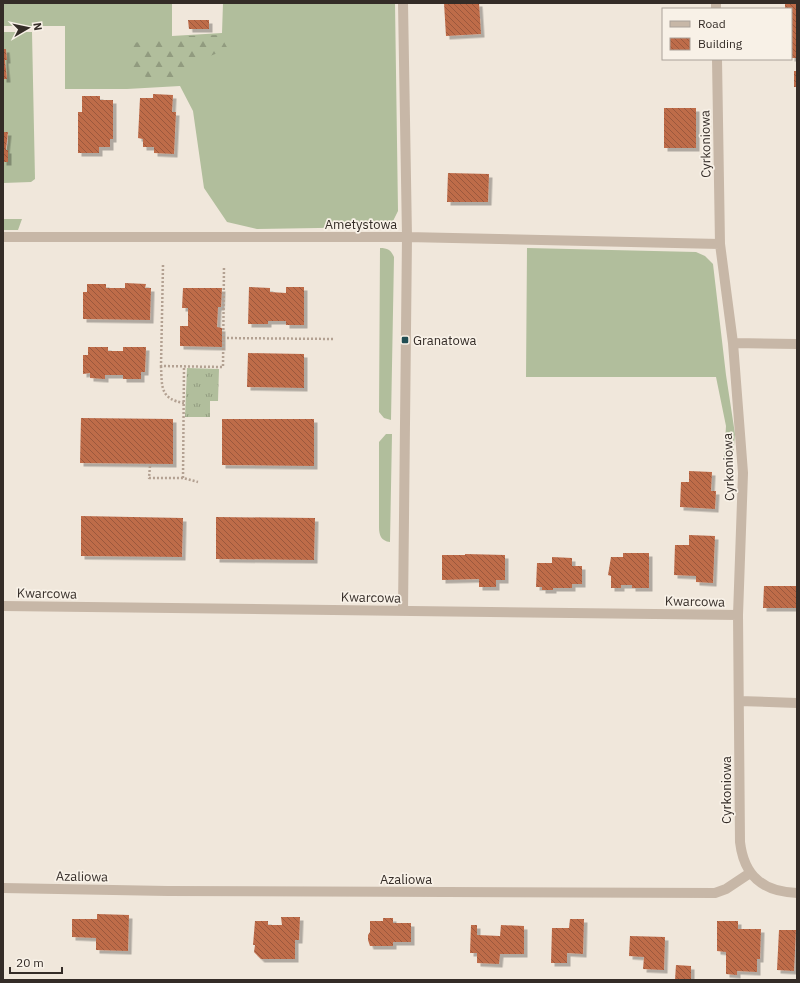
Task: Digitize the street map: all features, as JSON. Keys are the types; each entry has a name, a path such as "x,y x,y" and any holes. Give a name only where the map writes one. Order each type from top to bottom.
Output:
{"street":[{"path":"403,611 407,237 404,3"},
{"name":"Cyrkoniowa","path":"717,60 720,244 733,343 743,473 738,615 740,842 742,856 750,873"},
{"name":"Ametystowa","path":"3,237 407,237 720,244"},
{"path":"733,343 797,344"},
{"name":"Kwarcowa","path":"3,606 738,615"},
{"path":"739,701 797,704"},
{"path":"750,873 769,888 780,892 797,893"},
{"name":"Azaliowa","path":"3,888 176,891 714,893 726,889 750,873"}],"path":[{"path":"163,265 162,386 166,396 174,402 184,403"},
{"path":"161,366 223,367 224,266"},
{"path":"223,338 335,339"},
{"path":"184,366 184,478"},
{"path":"150,466 149,478 184,478 198,482"}],"green space":[{"path":"3,3 172,3 172,36 222,33 223,3 395,3 398,211 393,221 380,227 257,229 227,222 204,188 193,111 180,86 127,89 65,89 65,26 3,26"},
{"path":"3,32 32,32 35,179 31,182 3,183 3,162 8,143 8,132 4,132 3,79 7,79 5,60 7,60 6,49 3,49"},
{"path":"220,35 228,49 192,63 174,80 149,79 131,67 132,43 185,36"},
{"path":"3,219 22,219 18,230 3,230"},
{"path":"380,248 389,250 394,257 391,420 384,418 379,412"},
{"path":"527,248 696,252 705,256 713,264 726,375 735,434 733,458 724,458 726,426 716,377 526,377"},
{"path":"187,368 219,369 218,401 210,401 210,417 185,417"},
{"path":"386,434 392,434 390,542 383,539 379,530 379,442"}],"building":[{"path":"444,3 479,3 481,34 446,36"},
{"path":"785,3 797,3 797,58 792,58 792,8 785,8"},
{"path":"188,20 209,20 209,29 189,29"},
{"path":"3,49 6,49 7,60 5,60 7,79 3,79"},
{"path":"794,71 797,71 797,87 794,87"},
{"path":"153,94 173,95 172,112 176,112 174,154 154,153 154,147 143,147 143,139 138,138 140,98 153,98"},
{"path":"82,96 100,96 100,100 113,100 113,139 110,139 110,147 99,147 99,153 78,153 78,112 82,112"},
{"path":"664,108 696,108 696,148 664,148"},
{"path":"3,132 8,132 6,150 8,150 8,162 3,162"},
{"path":"448,173 489,174 488,202 447,202"},
{"path":"125,283 146,284 145,288 151,288 150,320 83,319 83,292 87,292 87,284 106,284 106,288 125,288"},
{"path":"249,287 270,288 270,292 286,293 286,287 304,287 304,325 286,325 286,321 268,321 268,324 248,324"},
{"path":"183,288 222,288 221,307 218,307 217,327 222,328 222,347 180,346 180,326 188,326 188,308 182,308"},
{"path":"88,347 108,347 108,351 123,351 123,347 146,347 145,372 141,372 141,379 123,379 123,375 105,375 105,379 90,378 90,373 83,374 83,355 88,355"},
{"path":"248,353 304,354 304,388 247,387"},
{"path":"81,418 173,419 173,464 80,463"},
{"path":"222,419 314,419 314,466 222,465"},
{"path":"689,471 712,472 711,491 716,491 715,509 680,507 681,482 689,482"},
{"path":"81,516 183,518 182,557 81,556"},
{"path":"216,517 315,518 314,560 216,559"},
{"path":"689,535 715,536 713,583 696,582 696,576 674,575 675,545 689,545"},
{"path":"623,553 649,553 649,588 632,588 632,585 621,585 621,588 611,588 611,576 608,575 611,557 623,557"},
{"path":"442,555 505,555 505,580 496,580 496,587 479,587 479,579 442,580"},
{"path":"552,557 572,558 572,566 582,566 582,584 572,584 572,588 553,588 553,590 542,590 542,587 536,587 537,563 552,563"},
{"path":"764,586 797,586 797,608 763,608"},
{"path":"97,914 129,915 128,951 96,950 96,938 72,937 72,919 97,919"},
{"path":"281,917 300,917 299,940 295,940 295,959 261,959 254,952 255,945 253,945 255,921 268,921 268,925 282,925"},
{"path":"383,918 393,918 393,923 411,923 411,942 393,942 393,946 370,946 368,935 370,932 370,921 383,921"},
{"path":"570,919 584,919 583,954 567,953 567,963 551,963 552,928 569,928"},
{"path":"717,921 738,921 738,929 761,929 760,959 757,959 757,972 737,971 737,975 726,974 726,952 717,951"},
{"path":"471,925 477,925 477,935 500,936 501,925 524,926 524,954 500,954 499,964 477,963 477,953 470,953"},
{"path":"779,930 796,930 794,971 777,970"},
{"path":"630,936 665,937 664,970 643,969 644,957 629,956"},
{"path":"676,965 691,966 691,980 675,980"}],"place":[{"name":"Granatowa","path":"405,340"}]}
